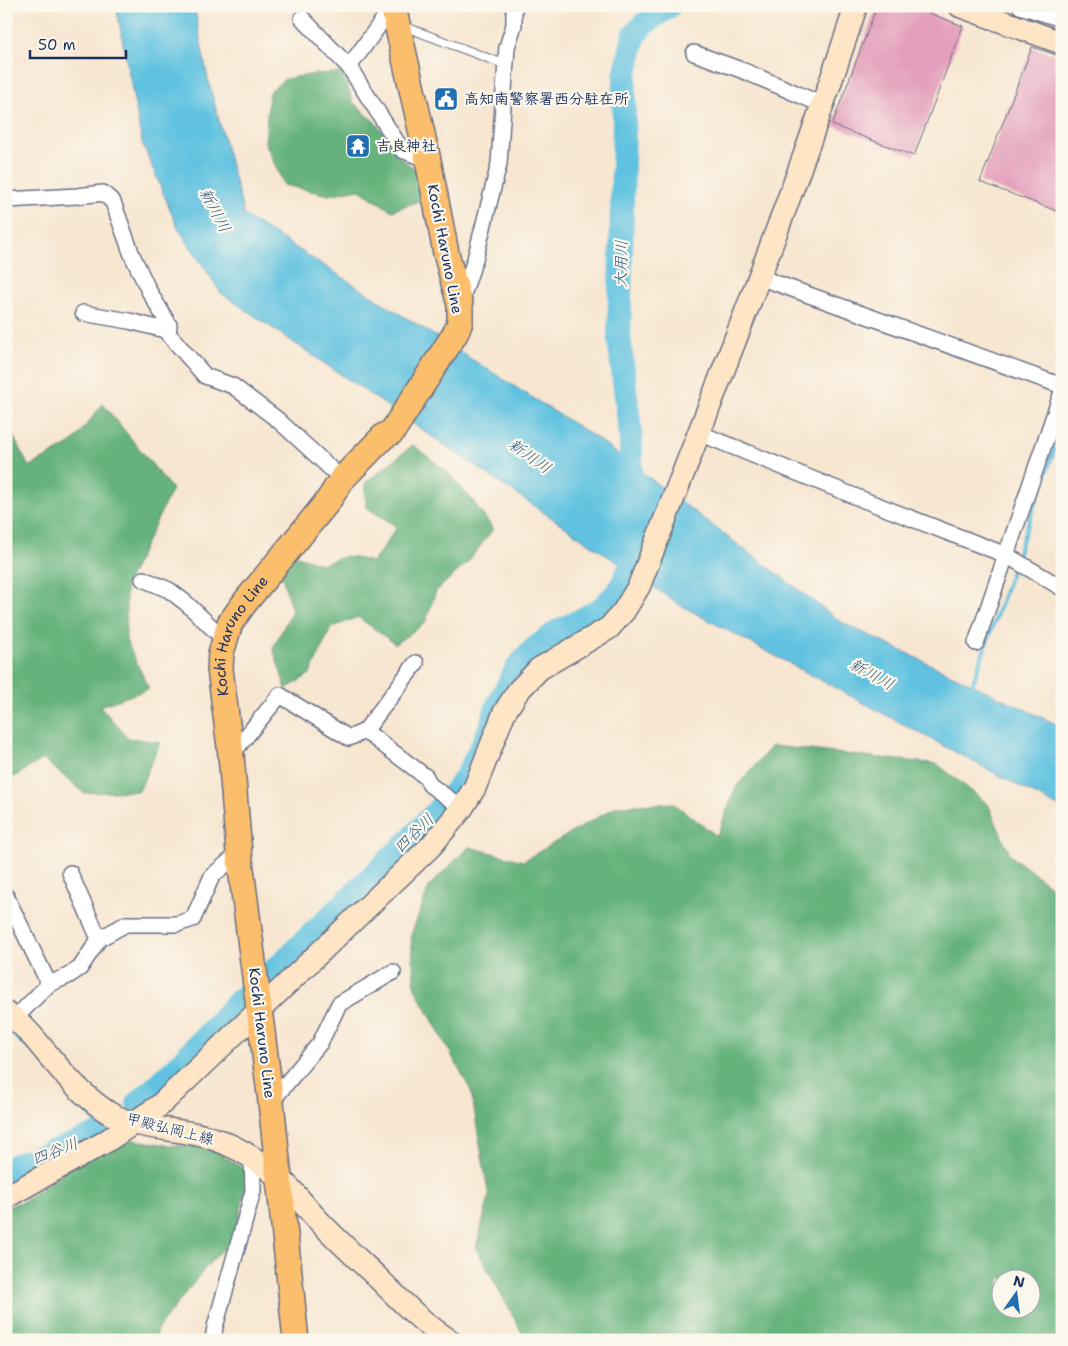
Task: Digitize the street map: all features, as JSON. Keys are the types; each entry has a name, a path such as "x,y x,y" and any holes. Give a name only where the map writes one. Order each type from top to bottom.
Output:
{"main road":[{"name":"Kochi Haruno Line","path":"296,1340 271,1102 238,853 231,755 220,668 221,653 230,623 328,501 342,479 384,436 392,432 455,334 460,322 460,305 446,253 428,160 394,13"}],"street":[{"path":"460,305 475,259 499,164 507,46 514,25 514,6"},
{"path":"6,1196 105,1142 159,1106 256,994 430,846 458,805 475,787 504,713 518,692 539,669 609,628 624,611 639,586 759,277 824,105 856,6"},
{"path":"960,6 1016,15 1062,19"},
{"path":"349,67 390,10 394,13"},
{"path":"1016,15 1062,43"},
{"path":"302,18 349,67 402,150 428,160"},
{"path":"694,53 744,71 824,105"},
{"path":"6,200 103,193 113,202 132,254 149,291 169,325 168,334"},
{"path":"759,277 1062,386"},
{"path":"83,313 165,330 205,376 233,386 278,420 342,479"},
{"path":"976,643 1062,392"},
{"path":"698,433 1006,555 1062,588"},
{"path":"143,579 169,590 186,603 224,639"},
{"path":"231,755 280,695 349,738 365,731 416,662"},
{"path":"365,731 426,777 430,785 458,805"},
{"path":"10,1016 49,984 68,976 80,968 99,938 126,924 178,924 193,919 212,876 238,853"},
{"path":"70,873 99,938"},
{"path":"6,896 49,984"},
{"path":"271,1102 320,1043 340,1004 393,972"},
{"name":"甲殿弘岡上線","path":"10,1016 32,1035 81,1091 109,1112 133,1124 155,1126 212,1138 252,1158 278,1177 319,1221 420,1320 449,1340"},
{"path":"213,1340 253,1191 252,1158"}],"lane":[{"path":"394,13 506,65"}],"green space":[{"path":"342,73 353,102 378,125 400,158 424,175 421,200 392,211 358,189 329,195 284,185 265,142 269,92 285,79 315,74"},
{"path":"103,404 172,489 126,585 126,640 149,689 100,706 128,738 160,742 139,791 84,793 43,759 6,782 6,416 8,426 29,467 72,443"},
{"path":"413,445 445,470 473,501 493,529 467,563 436,591 425,623 395,644 358,617 331,628 310,674 286,689 273,648 292,611 281,572 294,555 322,564 346,556 373,562 397,527 366,507 365,483"},
{"path":"772,746 937,764 988,804 1010,855 1054,889 1062,891 1062,1340 803,1340 797,1335 790,1340 526,1340 476,1248 489,1197 471,1091 415,988 411,935 430,885 469,847 523,861 617,806 673,803 717,836 736,787"},
{"path":"127,1139 168,1145 210,1147 248,1172 242,1206 232,1240 207,1266 158,1328 156,1340 6,1340 6,1207 24,1201 88,1154"}],"water":[{"name":"新川川","path":"116,6 194,6 207,75 244,215 596,438 841,622 1062,727 1062,809 680,605 221,293 177,226 142,142"}],"building":[{"path":"877,6 911,6 963,26 914,156 832,125"},
{"path":"1032,47 1062,57 1062,213 980,182"},
{"name":"吉良神社","path":"353,140 365,143 363,153 351,151"}],"waterway":[{"name":"大用川","path":"631,495 631,439 619,338 625,76 634,36 644,24 669,6"},
{"path":"1016,558 1062,428"},
{"name":"四谷川","path":"138,1104 176,1068 238,1002 283,962 412,838 455,792 468,774 489,731 499,702 517,668 534,649 558,631 603,607 619,591 643,542"},
{"path":"971,688 1014,565"},
{"path":"6,1029 29,1049"},
{"path":"83,1107 105,1132"},
{"name":"四谷川","path":"6,1171 16,1165 105,1132"}],"place":[{"name":"高知南警察署西分駐在所","path":"446,99"},
{"name":"吉良神社","path":"358,146"}]}
